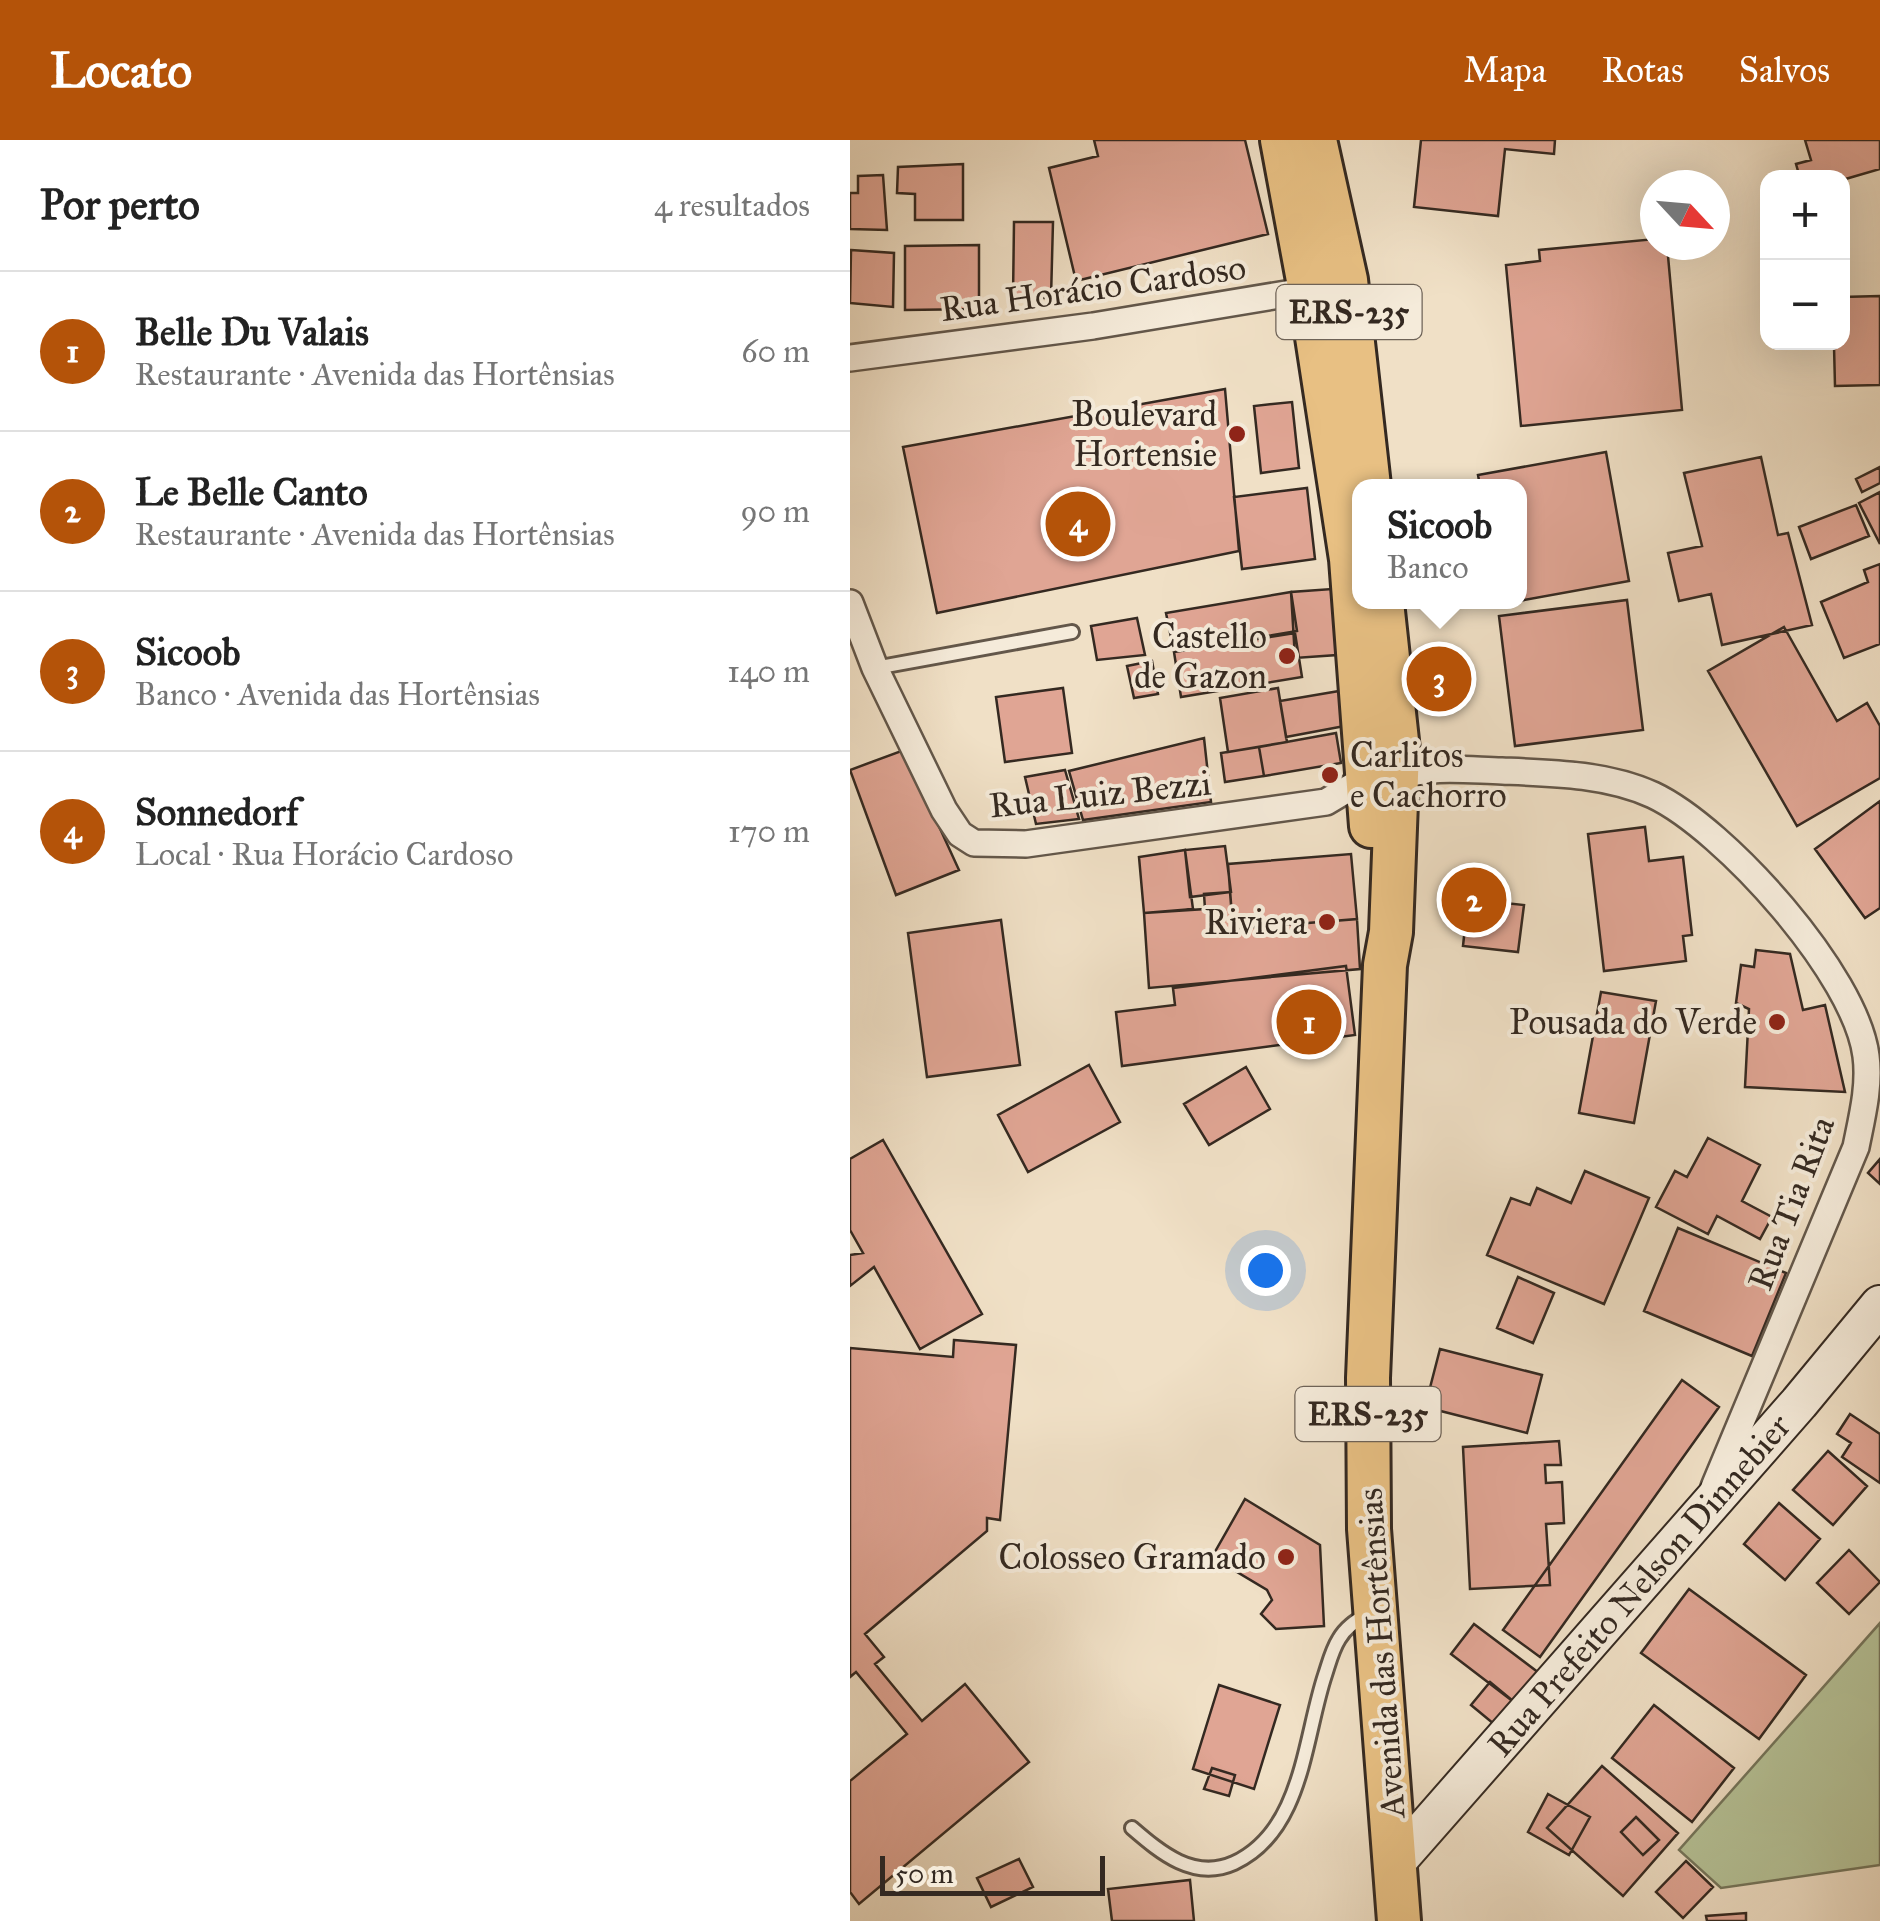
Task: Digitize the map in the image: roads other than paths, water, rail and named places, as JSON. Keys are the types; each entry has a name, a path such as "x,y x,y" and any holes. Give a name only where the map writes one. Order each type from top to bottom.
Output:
{"main road":[{"name":"ERS-235","path":"1282,140 1328,286 1368,479"},
{"name":"ERS-235","path":"1315,140 1352,572"},
{"name":"ERS-235","path":"1355,609 1364,722 1378,772 1393,778"},
{"name":"Avenida das Hortênsias","path":"1382,609 1393,778 1392,907 1385,965 1368,1378 1374,1610 1399,1921"},
{"name":"Avenida das Hortênsias","path":"1385,965 1378,936 1393,778"}],"street":[{"name":"Rua Horácio Cardoso","path":"850,358 1093,326 1328,286"},
{"name":"Rua Luiz Bezzi","path":"850,603 874,668 944,810 960,834 974,844 1026,844 1326,802 1393,778"},
{"name":"Rua Tia Rita","path":"1393,778 1560,773 1622,784 1684,811 1764,886 1803,934 1851,1008 1866,1054 1865,1102 1856,1146 1705,1510"},
{"name":"Rua Luiz Bezzi","path":"1326,802 1393,778"},
{"name":"Rua Prefeito Nelson Dinnebier","path":"1395,1863 1880,1305"}],"lane":[{"path":"874,668 1072,632"},
{"path":"1132,1828 1165,1857 1191,1867 1220,1870 1252,1855 1286,1812 1336,1642 1349,1626 1374,1610"}],"place":[{"name":"Boulevard Hortensie","path":"1237,434"},
{"name":"Sonnedorf","path":"1078,524"},
{"name":"Castello de Gazon","path":"1287,656"},
{"name":"Sicoob","path":"1439,679"},
{"name":"Carlitos e Cachorro","path":"1330,775"},
{"name":"Le Belle Canto","path":"1474,900"},
{"name":"Riviera","path":"1327,922"},
{"name":"Belle Du Valais","path":"1309,1022"},
{"name":"Pousada do Verde","path":"1777,1022"},
{"name":"Colosseo Gramado","path":"1286,1557"}]}
